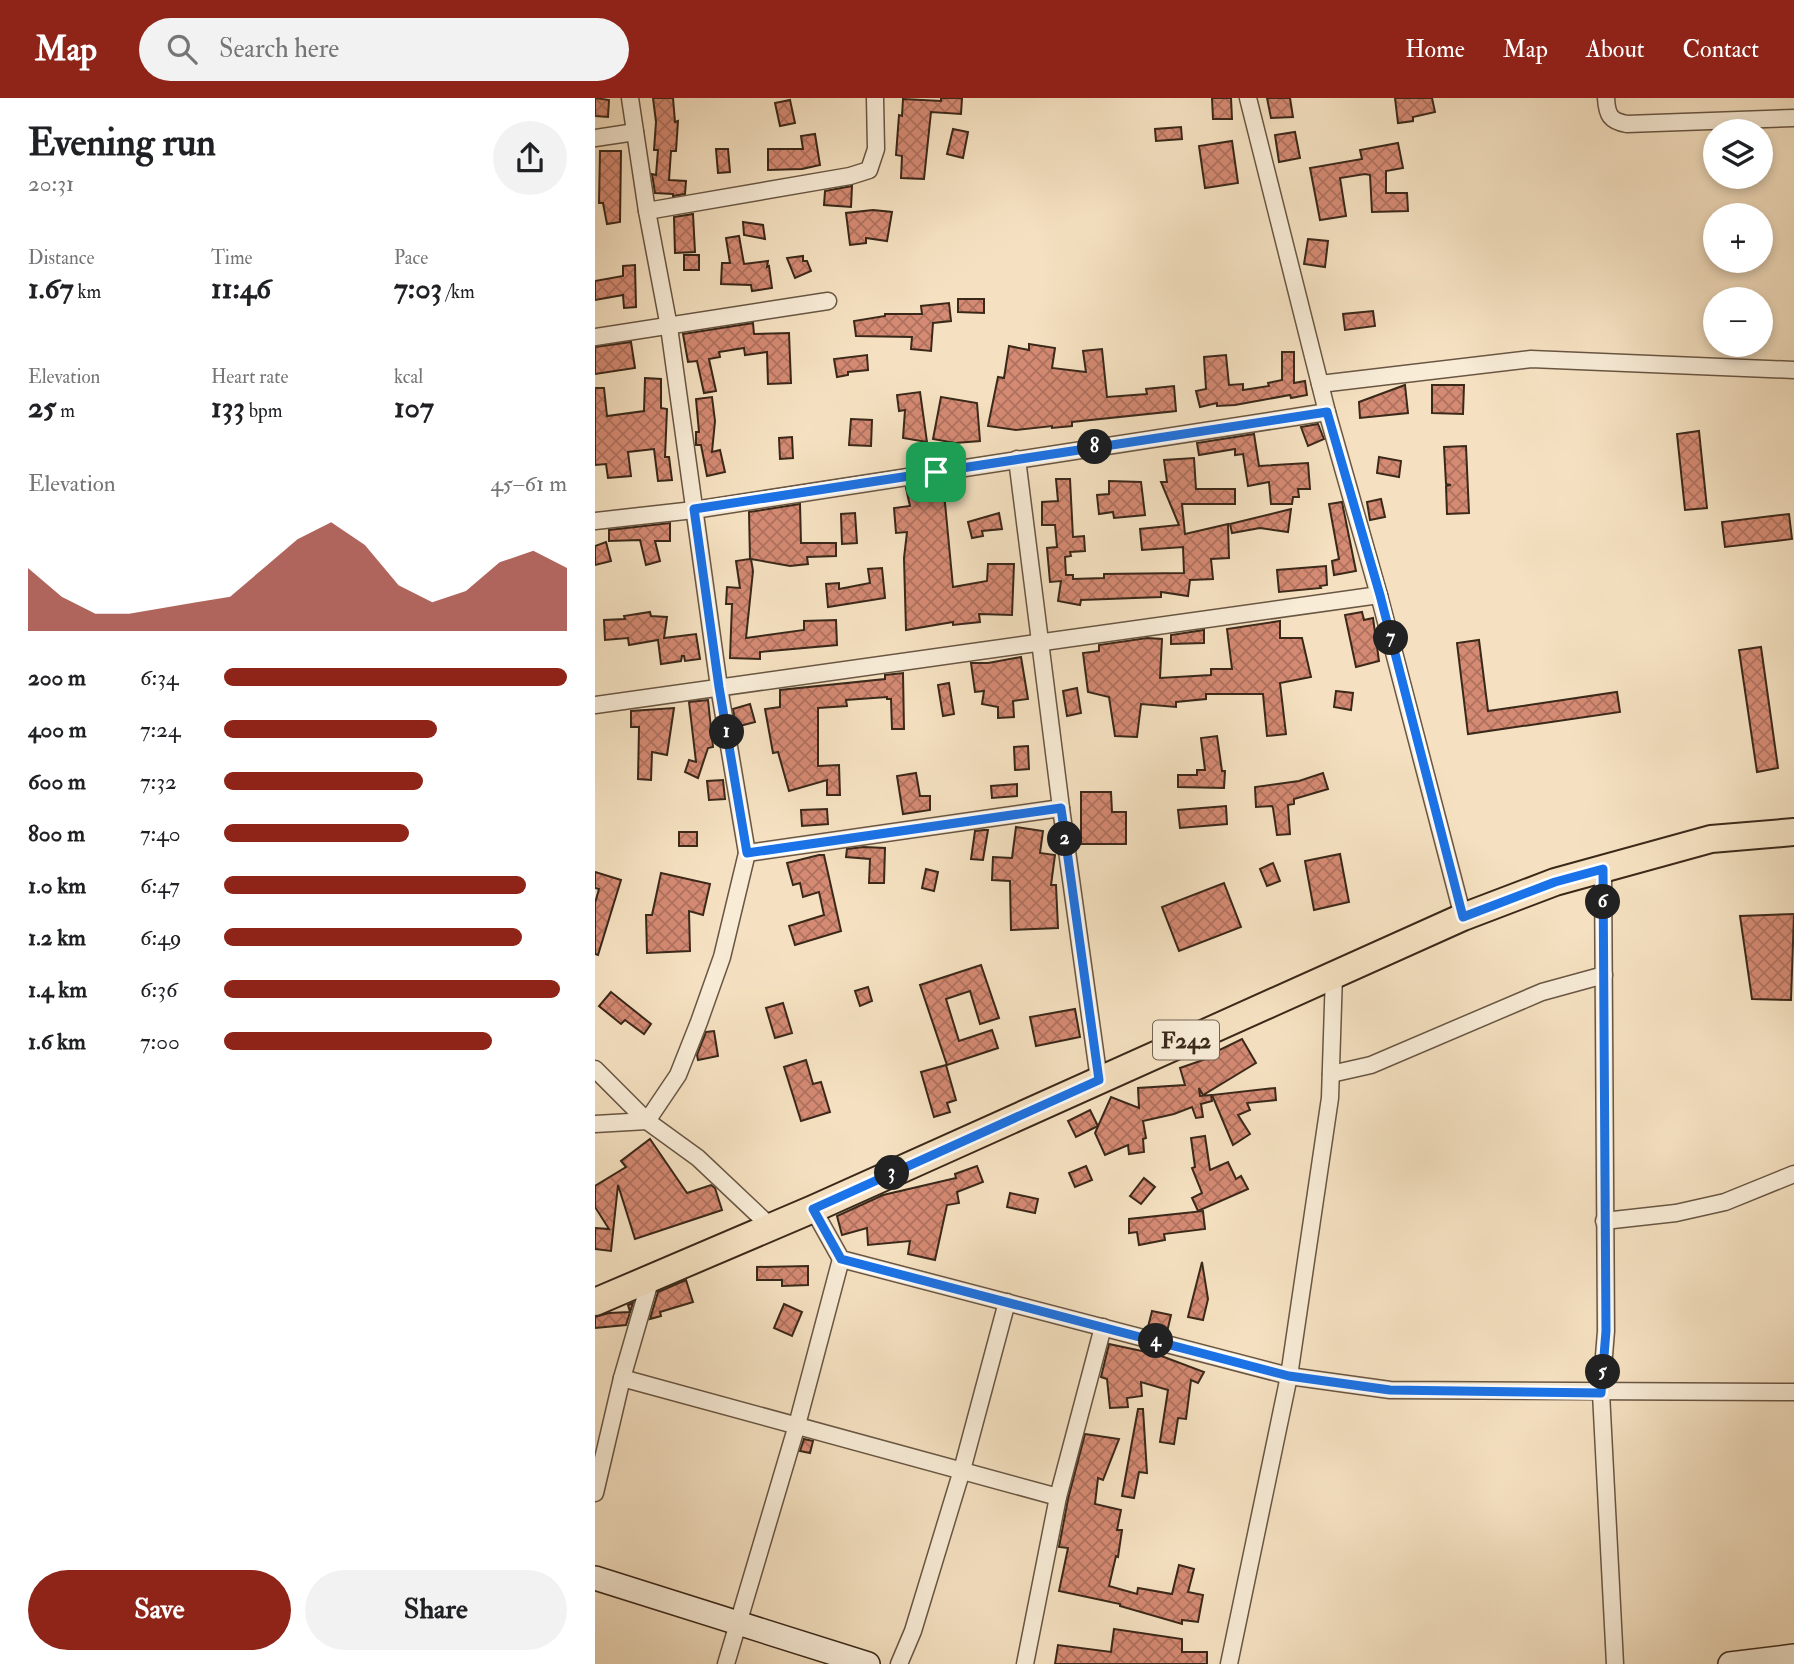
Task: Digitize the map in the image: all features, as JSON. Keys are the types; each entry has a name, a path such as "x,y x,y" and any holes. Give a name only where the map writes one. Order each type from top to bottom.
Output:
{"main road":[{"name":"F242","path":"595,1303 813,1209 1463,917 1555,882 1711,839 1794,832"}],"street":[{"path":"630,98 647,211 669,327 719,687 747,853 722,957 699,1022 678,1075 647,1121"},
{"path":"647,211 850,176 869,170 876,149 875,98"},
{"path":"1248,98 1327,412 1380,595 1463,917"},
{"path":"1606,98 1607,113 1615,122 1627,124 1794,118"},
{"path":"595,138 635,132"},
{"path":"595,337 828,301"},
{"path":"1320,384 1531,359 1794,370"},
{"path":"595,521 694,509 1327,412"},
{"path":"1017,459 1099,1080"},
{"path":"595,705 1380,595"},
{"path":"747,853 1061,808"},
{"path":"1603,869 1606,1331 1601,1393 1615,1664"},
{"path":"1229,1664 1289,1376 1330,1098 1334,974"},
{"path":"1331,1074 1371,1065 1542,992 1604,975"},
{"path":"595,1069 647,1121 698,1158 770,1226"},
{"path":"595,1124 647,1121"},
{"path":"1604,1221 1676,1213 1725,1202 1794,1174"},
{"path":"726,1664 797,1425 841,1259 813,1209"},
{"path":"841,1259 1289,1376 1390,1390 1794,1392"},
{"path":"595,1493 622,1378 651,1278"},
{"path":"899,1664 912,1631 962,1470 1007,1302"},
{"path":"1025,1664 1058,1497 1103,1327"},
{"path":"622,1378 1058,1497"},
{"path":"595,1578 868,1664"},
{"path":"1730,1664 1794,1656"}],"building":[{"path":"595,98 609,100 608,117 595,116"},
{"path":"653,98 673,98 675,122 678,121 676,151 671,151 669,180 686,181 685,194 673,196 655,193 652,174 656,175 658,150 654,150 656,122"},
{"path":"941,98 962,98 961,114 931,112 924,179 901,178 902,156 896,155 903,99 941,101"},
{"path":"1212,98 1231,98 1232,119 1213,119"},
{"path":"1267,98 1290,98 1293,117 1271,118"},
{"path":"1395,98 1432,98 1435,112 1413,117 1413,121 1398,123"},
{"path":"790,100 795,123 780,126 775,103"},
{"path":"1181,127 1182,139 1156,141 1155,129"},
{"path":"953,129 968,132 963,158 947,154"},
{"path":"1295,132 1300,158 1279,162 1275,135"},
{"path":"815,134 820,165 802,169 768,170 768,149 803,149 801,136"},
{"path":"1232,141 1238,183 1205,188 1199,146"},
{"path":"1398,143 1403,168 1386,171 1386,193 1407,193 1408,211 1372,212 1370,175 1365,174 1340,178 1346,216 1320,220 1310,168 1362,159 1360,150"},
{"path":"716,149 728,149 730,172 718,173"},
{"path":"600,151 621,151 620,222 607,224 603,203 599,203"},
{"path":"852,186 851,207 824,205 825,191"},
{"path":"873,210 892,212 887,241 866,238 866,243 850,245 846,213"},
{"path":"693,214 695,252 675,253 674,217"},
{"path":"743,222 763,225 765,239 744,235"},
{"path":"739,236 744,264 768,261 772,288 752,291 751,285 721,284 722,263 730,263 726,238"},
{"path":"1308,239 1328,241 1325,267 1304,264"},
{"path":"684,255 699,255 699,270 684,270"},
{"path":"803,256 803,261 807,261 811,271 795,278 787,258"},
{"path":"635,265 636,307 624,308 623,295 595,300 595,281 623,276 623,266"},
{"path":"958,299 984,299 984,313 958,312"},
{"path":"949,303 951,321 933,323 931,351 911,349 912,337 856,336 854,321 885,314 922,314 921,306"},
{"path":"1373,311 1375,326 1345,330 1343,314"},
{"path":"753,323 754,334 789,333 791,383 768,384 767,352 745,355 744,348 719,352 720,357 709,359 716,391 704,393 697,361 688,362 683,334"},
{"path":"631,342 635,368 595,374 595,347"},
{"path":"1029,344 1055,348 1052,368 1086,372 1083,351 1102,349 1107,397 1147,394 1146,389 1174,386 1176,411 1072,422 1072,426 1052,428 1016,430 988,426 998,377 1004,378 1009,346 1029,350"},
{"path":"1282,352 1294,352 1294,383 1305,381 1307,395 1200,407 1196,391 1206,389 1204,357 1226,355 1229,385 1243,384 1243,390 1269,386 1268,383 1282,380"},
{"path":"867,355 868,370 848,372 848,375 837,377 834,359"},
{"path":"645,378 661,379 661,408 667,409 665,457 669,457 672,480 658,481 654,449 628,452 631,476 608,478 606,464 595,465 595,388 604,388 607,416 644,411"},
{"path":"1405,385 1408,413 1360,418 1359,402"},
{"path":"1432,385 1464,385 1463,414 1432,413"},
{"path":"920,392 927,442 903,438 905,410 899,411 897,395"},
{"path":"712,397 715,421 712,452 720,450 725,472 707,476 701,445 696,445 696,432 699,432 696,399"},
{"path":"941,397 977,403 980,441 955,443 933,439"},
{"path":"851,419 872,420 871,446 849,445"},
{"path":"1318,424 1324,439 1308,446 1301,427"},
{"path":"1699,431 1707,508 1685,510 1677,434"},
{"path":"1254,434 1259,466 1308,463 1310,489 1298,489 1299,497 1293,497 1292,504 1271,504 1269,482 1248,486 1243,454 1235,455 1235,449 1199,455 1197,443"},
{"path":"792,437 793,458 780,459 779,438"},
{"path":"1466,446 1469,513 1447,514 1446,486 1451,485 1446,484 1444,447"},
{"path":"1379,457 1401,461 1399,477 1377,473"},
{"path":"1194,458 1196,489 1235,489 1235,504 1182,504 1185,534 1228,524 1229,558 1211,559 1213,579 1190,580 1188,596 1161,592 1161,597 1081,600 1080,605 1058,601 1061,581 1050,582 1047,548 1057,547 1055,525 1042,525 1042,502 1058,501 1056,479 1070,479 1073,537 1084,536 1085,551 1070,552 1071,556 1065,557 1066,575 1073,575 1073,579 1104,578 1104,574 1184,573 1183,547 1142,550 1140,529 1179,525 1161,482 1167,482 1164,460"},
{"path":"1109,481 1141,482 1145,515 1114,518 1113,512 1099,514 1097,495 1109,494"},
{"path":"943,482 953,587 987,581 988,564 1014,564 1012,615 979,614 980,622 953,625 953,622 906,630 904,558 907,532 896,533 894,508 910,506 906,488"},
{"path":"1381,499 1385,517 1370,520 1367,502"},
{"path":"1342,502 1356,571 1334,575 1332,561 1339,559 1329,504"},
{"path":"800,504 801,543 836,543 836,556 807,557 808,564 790,566 751,559 753,571 746,638 804,630 804,621 836,620 837,645 760,652 760,659 730,658 732,604 726,604 727,587 740,588 736,561 750,559 749,512"},
{"path":"1291,509 1288,532 1260,528 1232,533 1230,524"},
{"path":"855,513 857,543 842,544 841,514"},
{"path":"999,513 1002,529 982,531 983,536 972,538 968,522"},
{"path":"1789,514 1792,539 1725,547 1722,522"},
{"path":"670,523 670,541 655,541 660,561 646,565 640,540 609,541 609,530"},
{"path":"606,542 611,561 595,565 595,546"},
{"path":"1326,566 1327,585 1320,586 1321,588 1279,592 1277,570"},
{"path":"882,568 885,598 828,607 826,584 839,583 839,589 870,583 868,569"},
{"path":"650,612 651,616 667,617 664,638 696,634 700,659 685,661 682,656 681,661 661,664 658,640 629,645 628,638 605,640 604,620 625,619 624,616"},
{"path":"1362,612 1364,620 1373,618 1379,661 1356,667 1345,615"},
{"path":"1280,621 1280,638 1302,638 1311,677 1280,683 1286,734 1267,736 1263,694 1206,694 1206,699 1176,702 1176,707 1141,704 1137,737 1115,736 1109,697 1088,692 1083,653 1099,651 1099,645 1147,638 1162,639 1160,678 1211,675 1211,669 1232,669 1227,629"},
{"path":"1204,630 1204,643 1171,644 1171,635"},
{"path":"1479,640 1488,711 1617,692 1620,712 1468,734 1457,643"},
{"path":"1761,647 1778,768 1757,772 1739,650"},
{"path":"1021,657 1028,699 1013,701 1014,717 998,718 998,707 982,704 984,691 975,692 971,663"},
{"path":"903,673 904,729 892,729 891,699 887,697 846,700 847,706 818,708 818,766 839,765 840,795 827,795 827,780 789,791 778,752 773,753 765,709 780,707 780,690 885,679 885,675"},
{"path":"949,683 954,714 943,716 938,685"},
{"path":"1077,688 1081,713 1067,716 1063,691"},
{"path":"1336,691 1353,693 1351,710 1334,707"},
{"path":"708,700 713,747 708,748 698,778 685,772 689,760 696,762 689,702"},
{"path":"750,704 755,722 736,727 733,709"},
{"path":"674,708 667,755 652,752 651,780 638,779 639,727 631,727 631,711"},
{"path":"1217,736 1222,771 1225,771 1224,788 1178,787 1178,775 1197,775 1197,770 1205,770 1201,738"},
{"path":"1028,746 1029,769 1015,770 1014,747"},
{"path":"916,773 920,796 930,796 930,810 903,814 897,776"},
{"path":"1323,773 1328,789 1294,799 1294,804 1288,805 1290,834 1277,835 1273,808 1256,807 1255,787 1299,781"},
{"path":"723,780 725,799 709,800 707,781"},
{"path":"1017,784 1017,796 992,798 991,786"},
{"path":"1081,792 1111,792 1112,812 1126,812 1126,844 1081,844"},
{"path":"1226,806 1227,824 1180,828 1178,810"},
{"path":"827,809 828,824 802,826 801,810"},
{"path":"1016,827 1043,831 1040,853 1055,855 1051,885 1056,885 1058,928 1011,930 1010,881 992,880 993,857 1012,858"},
{"path":"988,830 983,860 971,859 975,831"},
{"path":"679,832 697,832 697,846 679,846"},
{"path":"885,848 884,883 869,883 870,859 846,857 847,849"},
{"path":"1340,854 1349,902 1314,910 1305,861"},
{"path":"824,855 841,931 795,945 789,926 824,915 819,892 803,897 800,883 793,885 787,863"},
{"path":"1273,863 1280,881 1267,886 1260,869"},
{"path":"926,869 938,872 934,891 922,888"},
{"path":"595,872 621,880 598,955 595,954 595,903 599,889 595,888"},
{"path":"661,873 710,884 703,915 689,911 690,951 647,953 646,915 652,915"},
{"path":"1224,883 1241,927 1179,951 1162,907"},
{"path":"1794,914 1791,1000 1752,999 1740,916"},
{"path":"981,965 999,1018 980,1024 970,991 946,999 959,1041 992,1030 998,1048 947,1065 920,985"},
{"path":"868,987 872,1001 860,1006 855,991"},
{"path":"611,992 651,1024 644,1034 625,1020 621,1024 599,1006"},
{"path":"783,1003 792,1033 775,1038 766,1008"},
{"path":"1075,1009 1080,1037 1036,1046 1030,1017"},
{"path":"714,1031 718,1056 698,1060 697,1055 706,1032"},
{"path":"1242,1039 1256,1063 1203,1095 1199,1088 1200,1096 1211,1095 1212,1101 1201,1104 1203,1117 1196,1118 1192,1107 1143,1121 1146,1138 1143,1139 1144,1152 1129,1154 1128,1145 1105,1155 1095,1133 1111,1097 1139,1108 1138,1088 1185,1085 1180,1068 1206,1059 1205,1057"},
{"path":"806,1060 813,1084 821,1082 830,1112 801,1121 784,1067"},
{"path":"946,1065 956,1100 947,1103 950,1112 934,1117 921,1072"},
{"path":"1275,1088 1276,1100 1247,1103 1250,1110 1238,1115 1250,1134 1233,1145 1212,1095"},
{"path":"1090,1110 1098,1126 1076,1137 1068,1121"},
{"path":"1205,1136 1210,1170 1228,1162 1236,1179 1241,1176 1248,1189 1198,1211 1192,1198 1202,1193 1192,1168 1195,1167 1191,1138"},
{"path":"650,1139 687,1193 711,1185 715,1188 722,1210 635,1239 618,1185 611,1251 595,1249 595,1228 609,1229 595,1207 595,1186 626,1167 621,1161"},
{"path":"977,1166 983,1182 957,1192 959,1203 947,1205 935,1260 908,1254 910,1241 868,1245 867,1228 842,1235 837,1216 883,1195 956,1178 955,1174"},
{"path":"1086,1166 1092,1180 1075,1187 1069,1173"},
{"path":"1144,1178 1155,1187 1141,1204 1130,1196"},
{"path":"1010,1193 1038,1199 1035,1213 1007,1207"},
{"path":"1203,1211 1205,1229 1164,1234 1165,1240 1139,1245 1137,1232 1129,1233 1129,1219"},
{"path":"1202,1262 1208,1299 1203,1320 1188,1317"},
{"path":"808,1266 808,1285 782,1286 782,1280 757,1280 757,1267"},
{"path":"686,1280 693,1302 660,1312 661,1316 650,1319 658,1292"},
{"path":"633,1303 626,1325 595,1328 595,1317 630,1312 628,1305"},
{"path":"784,1304 802,1312 792,1336 774,1328"},
{"path":"1152,1311 1171,1315 1167,1332 1148,1327"},
{"path":"1109,1344 1156,1354 1204,1372 1198,1383 1191,1380 1186,1419 1178,1418 1174,1444 1160,1442 1168,1390 1141,1382 1142,1396 1127,1398 1128,1407 1110,1408 1107,1379 1101,1377"},
{"path":"1138,1409 1143,1409 1147,1473 1139,1472 1134,1498 1122,1496"},
{"path":"1085,1434 1119,1439 1103,1480 1098,1478 1095,1504 1121,1510 1117,1530 1122,1530 1118,1557 1116,1556 1109,1586 1137,1594 1138,1588 1172,1594 1179,1565 1194,1569 1188,1592 1203,1595 1198,1622 1182,1620 1182,1624 1120,1604 1059,1591 1068,1548 1059,1547"},
{"path":"804,1439 813,1441 810,1453 800,1451"},
{"path":"1114,1629 1182,1639 1182,1652 1207,1652 1207,1664 1055,1664 1058,1645 1111,1652"}],"route":[{"path":"1327,412 1380,595 1463,917 1555,882 1603,869 1606,1331 1601,1393 1390,1390 1289,1376 841,1259 813,1209 1099,1080 1061,808 747,853 719,687 694,509 936,472 1327,412"}]}
